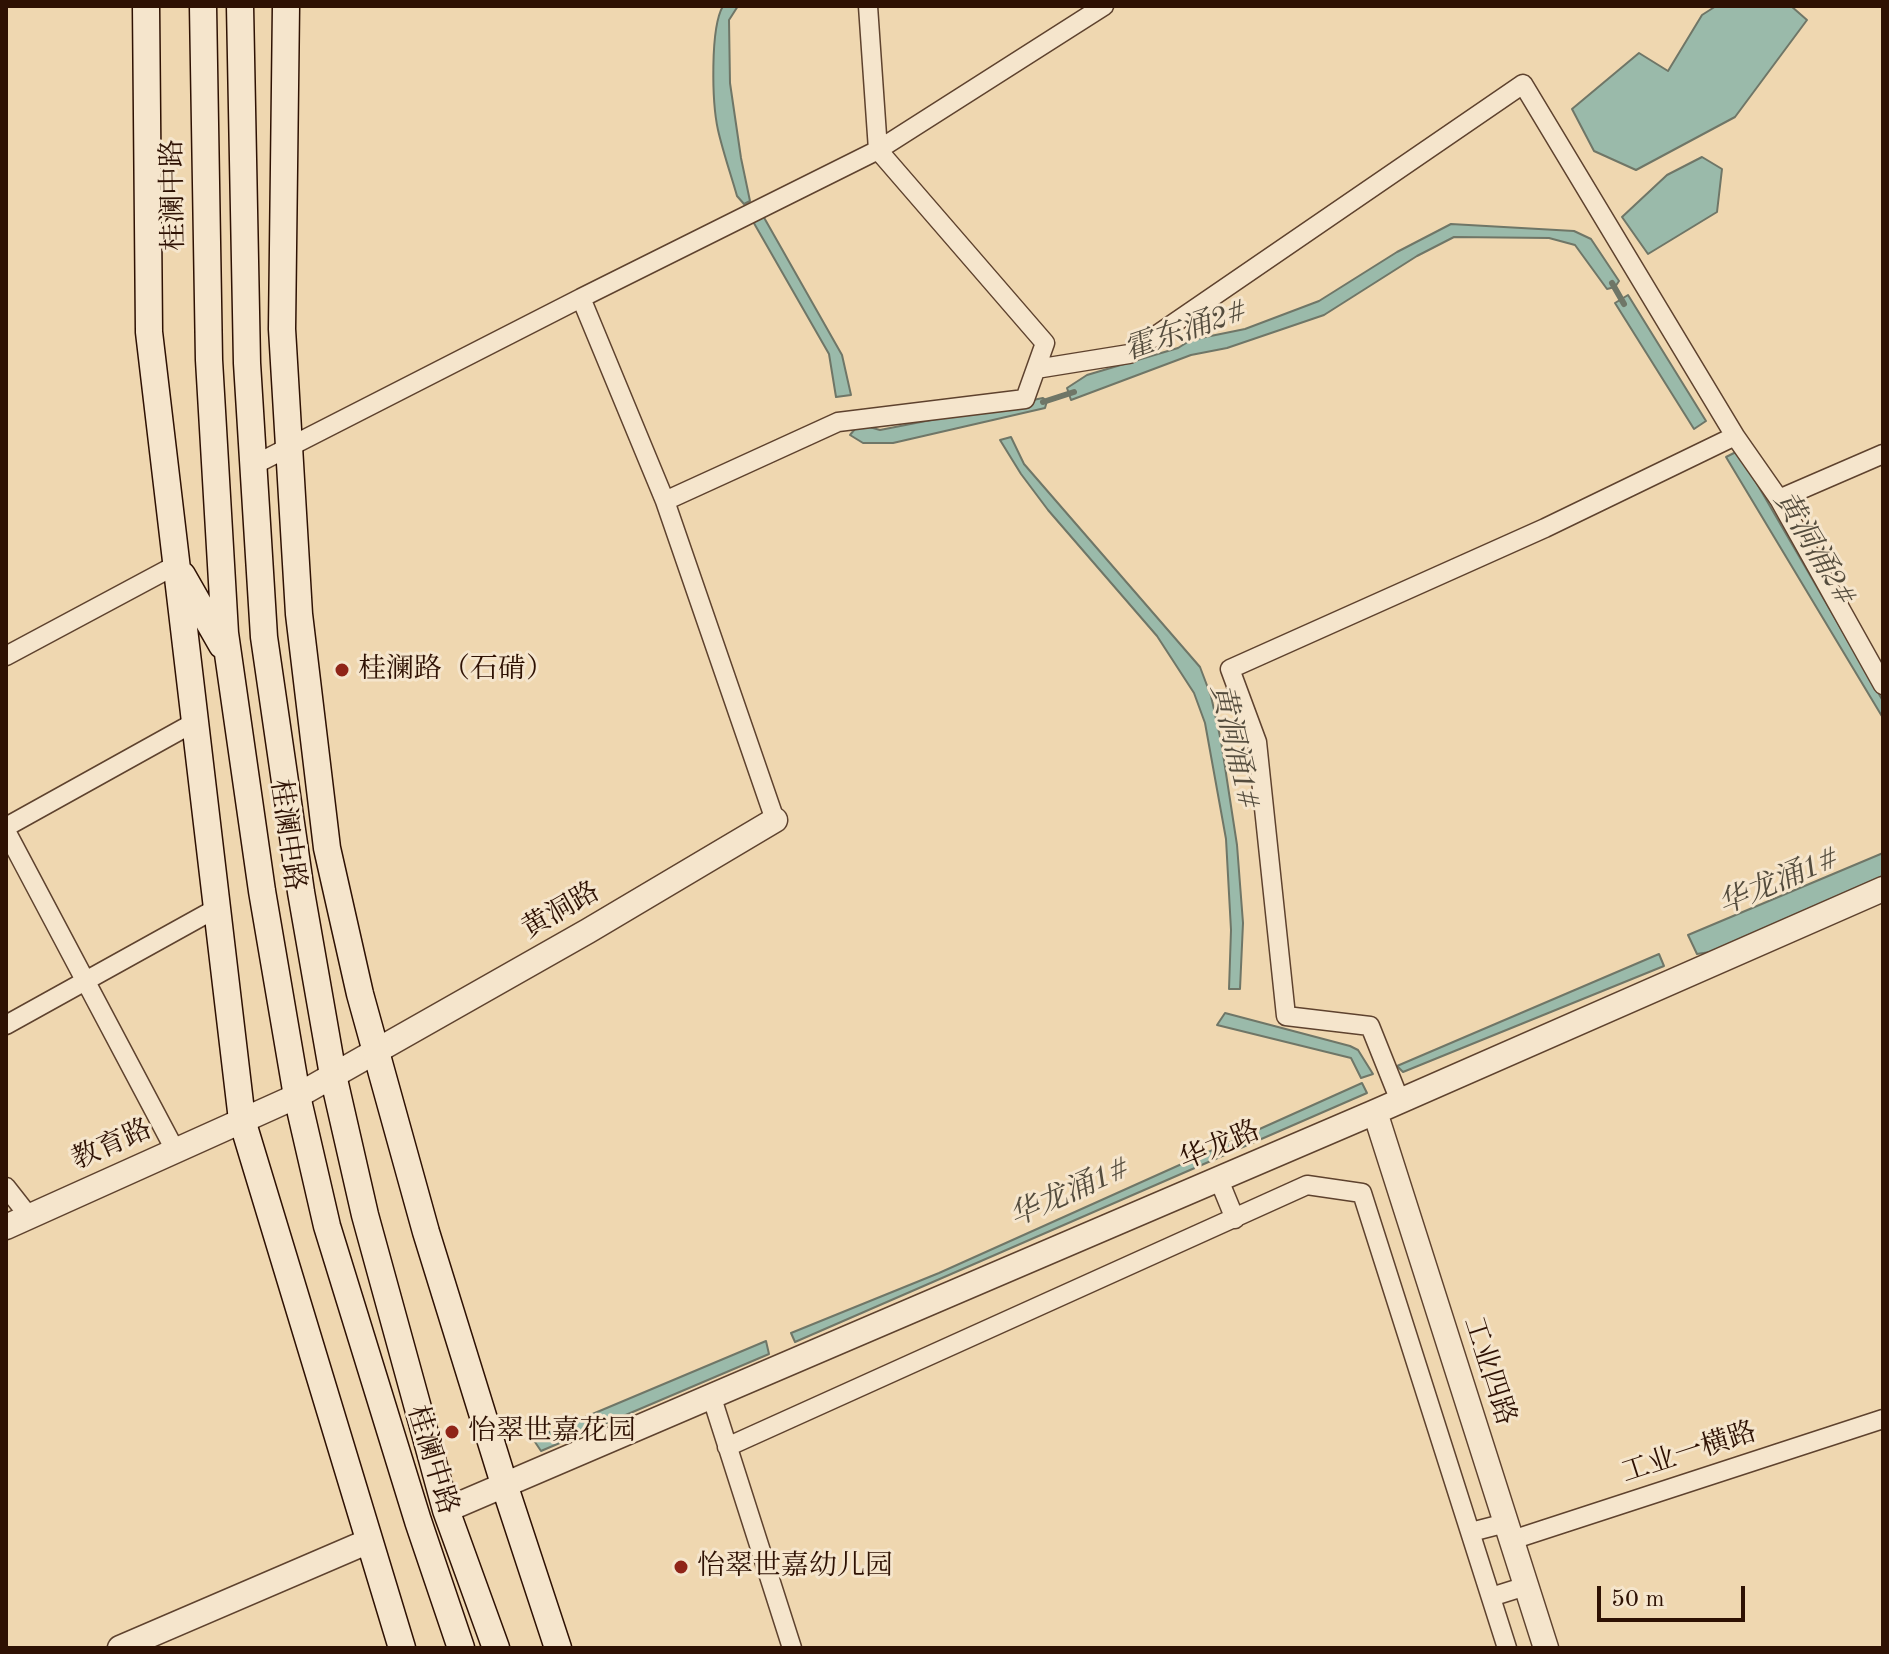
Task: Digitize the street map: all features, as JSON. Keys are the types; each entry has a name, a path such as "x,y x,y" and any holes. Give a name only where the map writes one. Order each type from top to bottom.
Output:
{"main road":[{"path":"146,6 149,332 242,1120 402,1648"},
{"name":"桂澜中路","path":"203,6 209,360 228,656 262,891 297,1096 327,1226 418,1521 461,1648"},
{"name":"桂澜中路","path":"240,6 247,363 264,637 301,892 333,1075 365,1215 446,1510 496,1648"},
{"path":"286,6 282,329 299,614 327,848 376,1051 426,1232 558,1648"},
{"path":"176,565 228,656"}],"street":[{"path":"665,501 838,422 1025,399 1045,343 878,150 868,6"},
{"path":"254,465 878,150 1104,6"},
{"path":"1036,369 1129,354 1523,84 1735,436 1779,499 1883,685"},
{"path":"581,298 665,501 775,820"},
{"path":"1400,1101 1370,1026 1286,1016 1257,742 1230,669 1545,528 1735,436"},
{"path":"1779,499 1883,454"},
{"path":"6,656 176,565"},
{"path":"175,1150 6,829 195,722"},
{"name":"黄洞路","path":"297,1096 588,931 775,820"},
{"name":"华龙路","path":"446,1510 1219,1180 1883,889"},
{"path":"6,1025 217,908"},
{"name":"教育路","path":"6,1227 297,1096"},
{"name":"工业四路","path":"1375,1112 1546,1648"},
{"path":"1219,1180 1235,1219"},
{"path":"727,1447 1307,1185 1362,1193 1507,1648"},
{"path":"6,1187 28,1215"},
{"path":"712,1398 792,1648"},
{"name":"工业一横路","path":"1471,1532 1509,1532 1883,1419"},
{"path":"120,1648 369,1541"},
{"path":"1491,1597 1526,1586"}],"shaded area":[{"path":"723,6 738,6 729,20 730,83 750,201 744,204 737,196 716,118 714,48"},
{"path":"1716,6 1791,6 1807,20 1735,117 1636,170 1594,151 1572,109 1639,53 1668,71 1702,15"},
{"path":"1702,157 1722,169 1717,212 1648,254 1622,217 1667,175"},
{"path":"762,214 842,355 851,395 836,397 829,354 751,218"},
{"path":"1451,224 1574,231 1591,239 1619,281 1615,287 1607,289 1575,245 1549,238 1454,237 1417,256 1324,315 1227,348 1191,355 1071,400 1067,388 1087,375 1178,348 1191,340 1245,329 1319,301 1397,252"},
{"path":"1628,295 1706,421 1694,429 1615,303"},
{"path":"1043,398 1047,401 1045,408 893,443 863,443 850,435 859,424 880,430"},
{"path":"1011,437 1024,464 1200,667 1211,696 1221,741 1237,845 1243,923 1240,989 1229,989 1231,930 1226,839 1205,723 1194,693 1157,636 1048,510 1021,474 1000,440"},
{"path":"1738,451 1883,701 1883,718 1726,457"},
{"path":"1883,853 1883,876 1710,952 1697,954 1688,935"},
{"path":"1659,954 1664,966 1403,1072 1397,1066"},
{"path":"1225,1013 1350,1046 1358,1050 1373,1074 1361,1078 1351,1058 1217,1025"},
{"path":"1362,1083 1367,1093 795,1342 791,1333 939,1273"},
{"path":"766,1341 769,1354 541,1451 533,1439"}],"waterway":[{"name":"黄洞涌2#","path":"1612,283 1624,304"},
{"name":"霍东涌2#","path":"1043,402 1074,392"}],"place":[{"name":"桂澜路（石𬒔）","path":"342,670"},
{"name":"怡翠世嘉花园","path":"452,1432"},
{"name":"怡翠世嘉幼儿园","path":"681,1567"}],"water label":[{"name":"黄洞涌1#","path":"1234,747"},
{"name":"华龙涌1#","path":"1779,882"},
{"name":"华龙涌1#","path":"1070,1193"}]}
